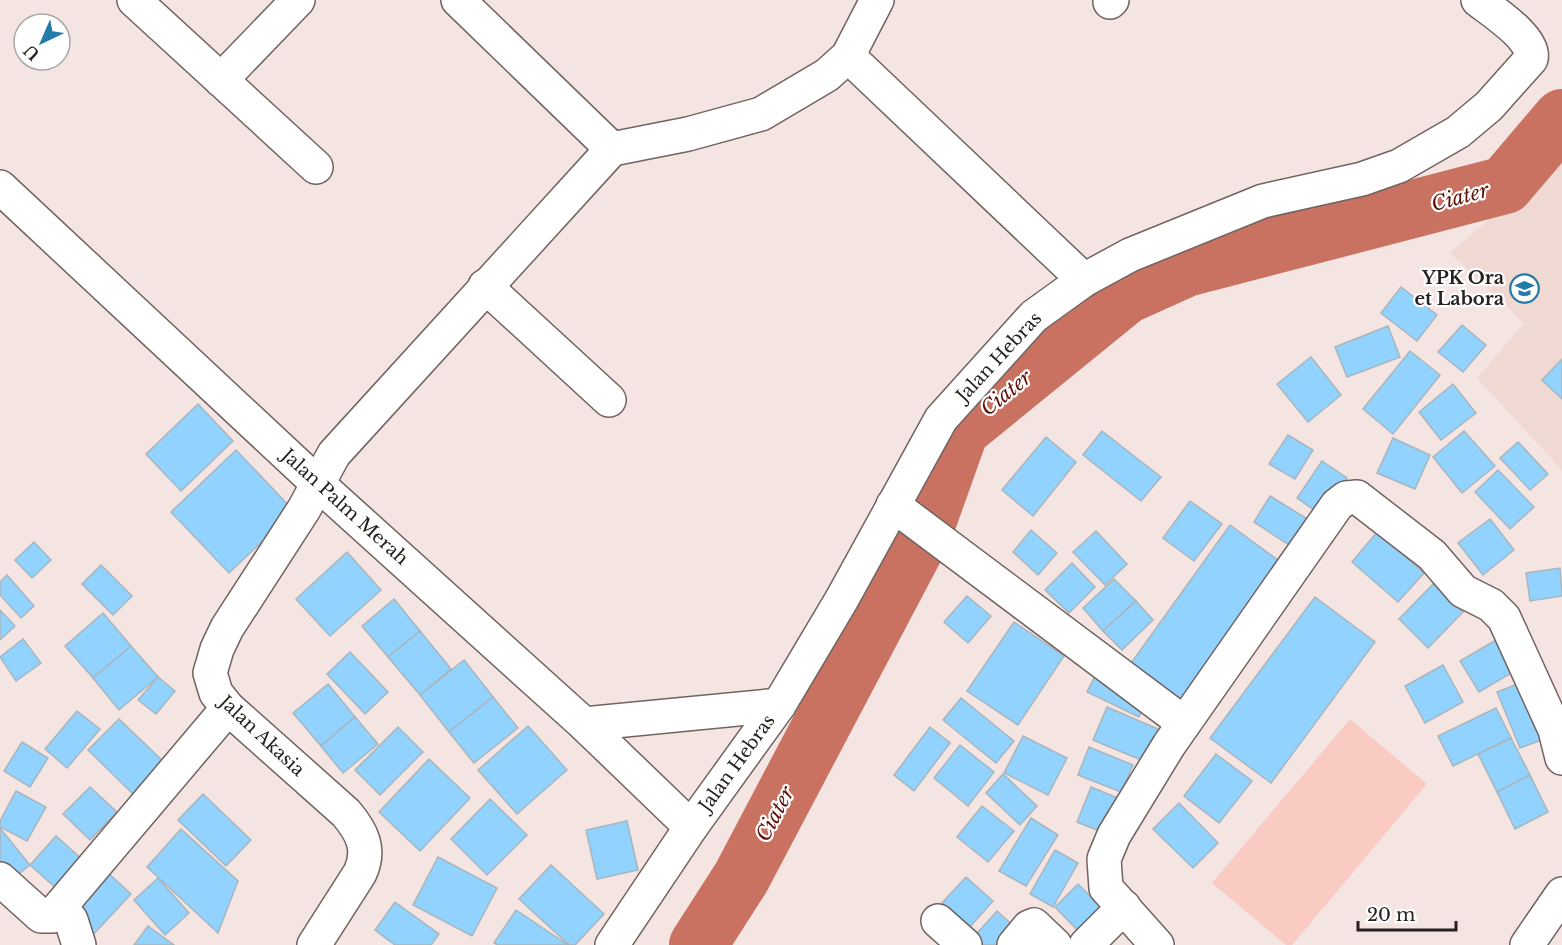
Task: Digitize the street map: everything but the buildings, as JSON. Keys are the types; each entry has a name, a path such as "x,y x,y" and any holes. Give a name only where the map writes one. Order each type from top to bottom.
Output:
{"street":[{"path":"134,0 316,167"},
{"path":"221,80 298,0"},
{"path":"458,0 612,149 688,134 760,114 827,75 848,56 877,0"},
{"name":"Jalan Hebras","path":"612,945 691,827 779,705 899,509 941,419 1034,316 1084,280 1130,255 1263,201 1362,179 1399,166 1458,132 1489,106 1531,59 1532,54 1526,41 1478,0"},
{"path":"848,56 1084,280"},
{"name":"Jalan Akasia","path":"314,945 360,873 365,862 366,844 357,826 346,813 228,708 216,693 210,673 217,649 227,628 304,509 334,454 612,149"},
{"name":"Jalan Palm Merah","path":"0,187 317,483 584,724 691,827"},
{"path":"485,286 609,400"},
{"path":"1157,945 1106,888 1104,859 1114,835 1184,723 1337,505 1346,498 1357,497 1432,555 1463,591 1491,605 1504,618 1555,730 1562,758"},
{"path":"899,509 1184,723"},
{"path":"584,724 779,705"},
{"path":"0,879 41,916 52,916 228,708"},
{"path":"1527,945 1562,894"},
{"path":"61,907 71,920 79,945"},
{"path":"1086,945 1124,907"},
{"path":"938,921 965,945"},
{"path":"1014,945 1034,925 1055,945"}],"shaded area":[{"name":"YPK Ora et Labora","path":"1562,156 1562,470 1477,378 1524,323 1450,253"},
{"path":"1350,719 1427,784 1292,945 1286,945 1212,883"}],"waterway":[{"name":"Ciater","path":"698,945 741,878 924,531 960,430 1126,295 1186,268 1505,185 1562,118"}],"place":[{"name":"YPK Ora et Labora","path":"1525,288"}]}
